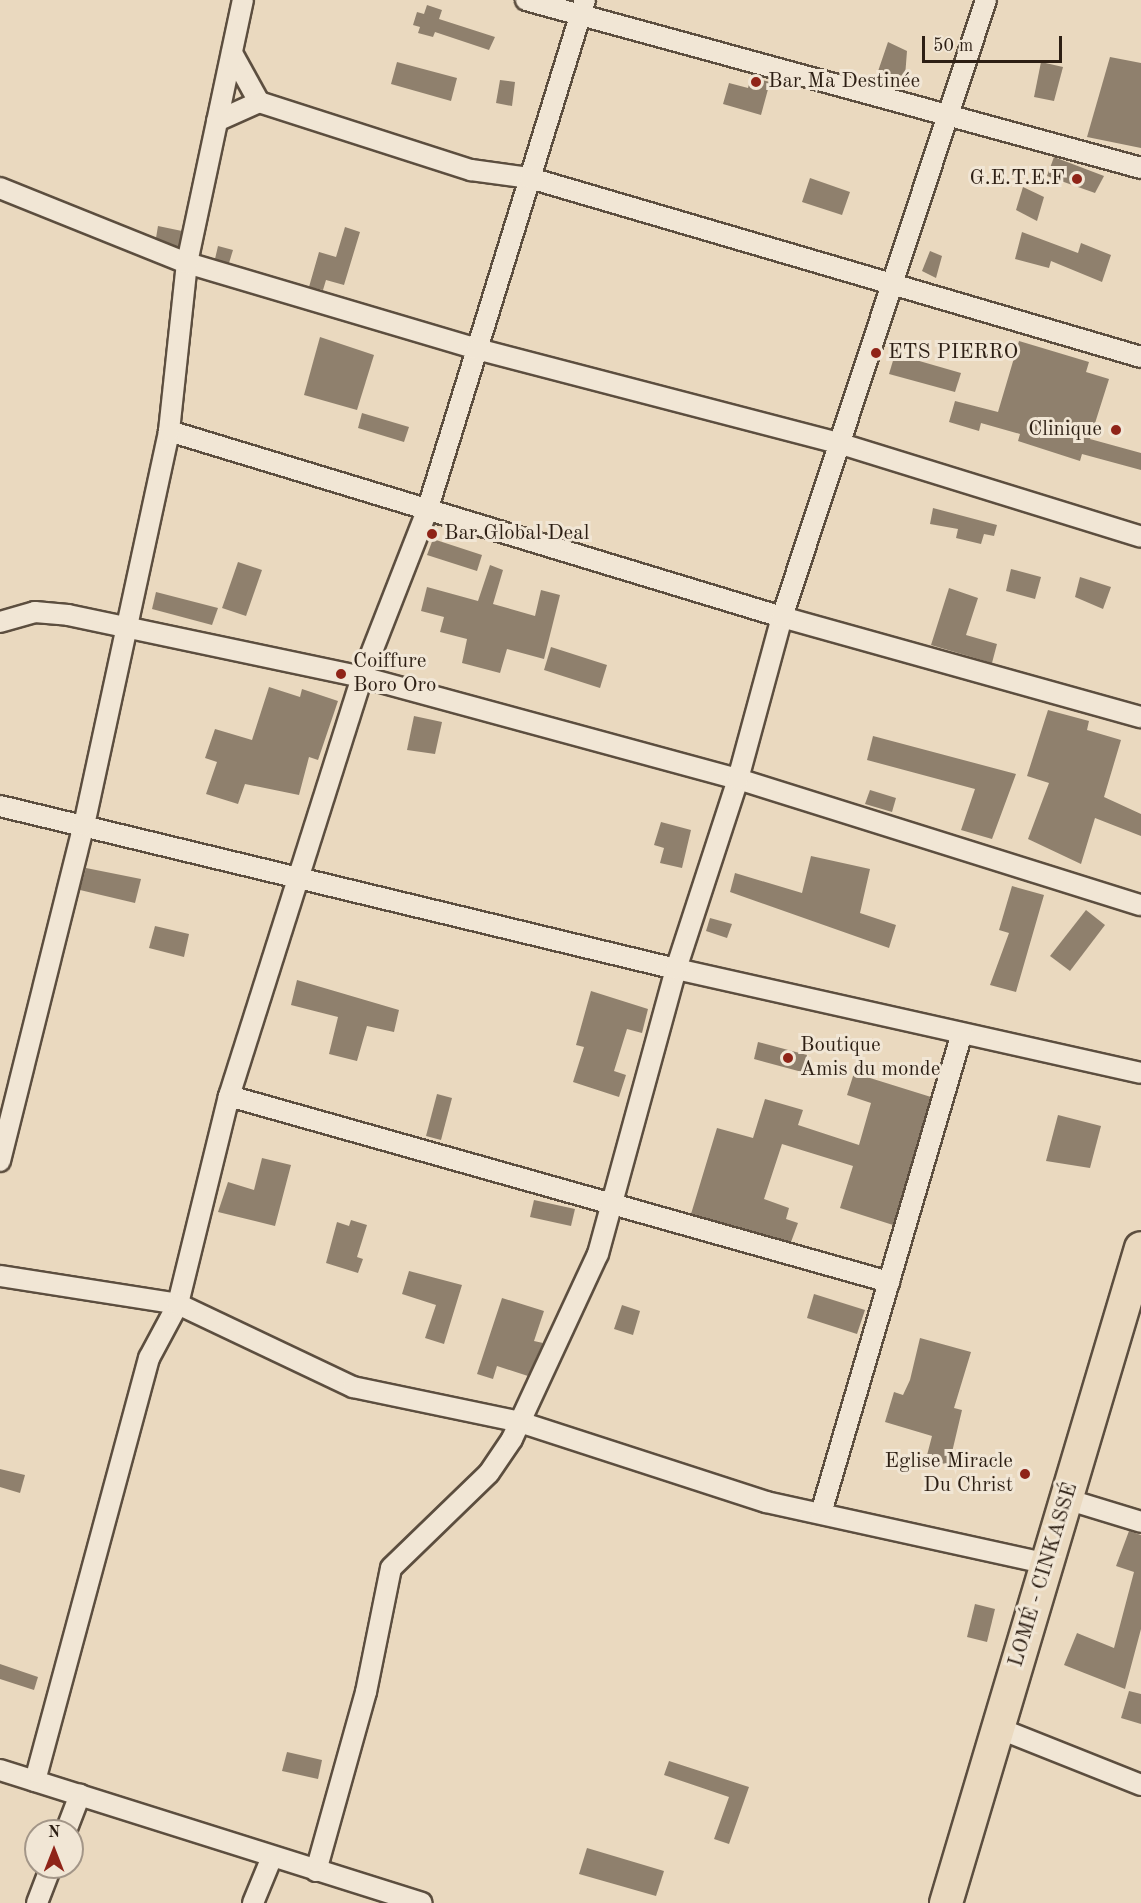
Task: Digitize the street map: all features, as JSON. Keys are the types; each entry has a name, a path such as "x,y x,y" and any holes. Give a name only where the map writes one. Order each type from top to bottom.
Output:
{"highway":[{"name":"LOMÉ - CINKASSÉ","path":"946,1903 1141,1248"}],"street":[{"path":"0,1161 84,825 169,431 187,263 243,0"},
{"path":"526,0 583,7 1141,168"},
{"path":"316,1871 366,1692 391,1568 489,1473 520,1422 598,1254 676,969 738,779 782,616 946,113 986,0"},
{"path":"35,1781 149,1358 178,1304 229,1096 296,873 362,677 427,511 583,7"},
{"path":"232,53 259,102"},
{"path":"217,121 259,102 471,170 530,178 1141,357"},
{"path":"0,188 187,263 477,349 838,443 1141,537"},
{"path":"169,431 427,511 782,616 1141,717"},
{"path":"0,622 35,612 128,625 362,677 738,779 1141,905"},
{"path":"0,806 296,873 676,969 1141,1073"},
{"path":"821,1513 962,1033"},
{"path":"229,1096 612,1202 889,1282"},
{"path":"0,1276 178,1304 353,1387 520,1422 627,1461 821,1513 1047,1564"},
{"path":"1066,1499 1141,1522"},
{"path":"998,1728 1141,1785"},
{"path":"0,1770 422,1903"},
{"path":"71,1819 80,1795"},
{"path":"253,1903 272,1857"},
{"path":"37,1903 46,1879"}],"building":[{"path":"427,5 442,10 439,19 495,37 489,50 435,32 433,37 418,33 420,27 413,25 417,12 424,14"},
{"path":"888,42 907,51 905,77 896,74 892,88 874,83"},
{"path":"1110,57 1141,63 1141,148 1087,137"},
{"path":"397,62 457,78 451,101 391,84"},
{"path":"1041,62 1063,67 1054,101 1034,97"},
{"path":"751,77 770,82 761,115 723,104 729,83 748,88"},
{"path":"500,80 515,82 512,106 496,103"},
{"path":"1054,157 1104,176 1095,193 1047,176"},
{"path":"810,178 850,192 842,215 802,202"},
{"path":"1023,187 1044,197 1037,221 1016,210"},
{"path":"158,226 182,231 178,247 156,238"},
{"path":"345,227 360,232 344,285 326,280 323,290 309,287 319,252 336,257"},
{"path":"1022,232 1078,253 1081,243 1111,255 1102,282 1051,261 1049,268 1015,259"},
{"path":"218,246 233,250 229,263 215,259"},
{"path":"930,251 942,256 936,278 922,271"},
{"path":"320,337 374,355 357,410 304,395"},
{"path":"1019,341 1089,362 1086,372 1109,379 1090,439 1141,453 1141,470 1082,454 1080,461 1018,441 1020,434 981,423 979,431 949,422 955,401 998,412"},
{"path":"895,354 961,373 955,392 889,374"},
{"path":"362,413 409,427 404,442 358,428"},
{"path":"933,508 997,525 994,536 984,534 981,544 956,538 958,529 930,524"},
{"path":"433,539 482,555 477,571 427,555"},
{"path":"238,562 262,570 246,616 222,608"},
{"path":"490,565 503,570 493,604 535,616 541,590 560,595 544,659 507,649 500,673 462,663 467,639 440,632 444,617 421,611 427,587 478,601"},
{"path":"1011,569 1041,577 1035,599 1006,591"},
{"path":"1080,577 1111,587 1103,609 1075,597"},
{"path":"949,588 978,598 966,635 997,644 992,663 931,645"},
{"path":"156,592 218,608 212,625 152,609"},
{"path":"551,647 607,665 600,688 544,670"},
{"path":"269,687 300,697 302,689 338,701 318,760 309,757 299,795 245,784 238,804 206,794 217,762 205,758 215,729 252,740"},
{"path":"1048,710 1089,721 1087,730 1121,740 1104,797 1141,814 1141,836 1095,818 1081,864 1028,839 1049,783 1027,776"},
{"path":"414,716 442,722 435,754 407,750"},
{"path":"873,736 1016,774 992,839 961,830 975,789 867,760"},
{"path":"870,790 896,798 892,812 865,804"},
{"path":"661,822 691,830 682,868 660,863 664,848 654,845"},
{"path":"811,856 870,869 860,913 896,925 889,948 730,892 735,873 802,893"},
{"path":"86,868 141,879 135,903 80,890"},
{"path":"1012,886 1044,895 1016,992 990,985 1009,933 999,930"},
{"path":"1086,910 1105,925 1070,971 1050,956"},
{"path":"710,918 732,924 727,938 706,931"},
{"path":"155,926 189,934 184,957 149,948"},
{"path":"297,980 399,1010 394,1032 367,1026 357,1061 329,1054 338,1017 291,1005"},
{"path":"591,991 648,1009 642,1033 627,1029 614,1071 626,1075 619,1097 573,1082 584,1047 576,1045"},
{"path":"758,1042 807,1055 802,1072 754,1059"},
{"path":"854,1073 931,1097 893,1225 840,1208 853,1166 782,1144 764,1199 789,1208 786,1219 798,1223 791,1242 691,1214 717,1128 753,1138 765,1099 803,1110 798,1125 859,1145 871,1103 847,1095"},
{"path":"437,1094 452,1098 441,1140 426,1136"},
{"path":"1058,1115 1101,1126 1090,1168 1046,1161"},
{"path":"262,1158 291,1165 275,1226 218,1212 228,1182 254,1190"},
{"path":"534,1200 575,1209 571,1226 530,1217"},
{"path":"351,1220 367,1225 357,1257 363,1259 358,1273 326,1263 337,1222 349,1226"},
{"path":"409,1271 462,1285 444,1344 425,1338 436,1305 402,1294"},
{"path":"814,1294 865,1310 857,1334 807,1318"},
{"path":"502,1298 544,1311 534,1341 543,1343 528,1376 497,1366 493,1379 477,1374"},
{"path":"622,1305 640,1311 633,1335 614,1329"},
{"path":"920,1338 971,1352 954,1408 962,1410 949,1465 926,1459 932,1436 885,1422 894,1392 903,1395 910,1380"},
{"path":"0,1469 25,1475 20,1493 0,1487"},
{"path":"1129,1531 1141,1535 1141,1629 1125,1689 1064,1665 1077,1633 1114,1648 1134,1572 1116,1566"},
{"path":"975,1604 995,1609 987,1642 967,1637"},
{"path":"0,1664 38,1677 34,1690 0,1679"},
{"path":"1129,1691 1141,1694 1141,1724 1121,1718"},
{"path":"287,1752 322,1760 318,1779 282,1771"},
{"path":"669,1761 749,1787 729,1844 714,1839 729,1797 664,1775"},
{"path":"587,1848 664,1871 656,1896 579,1874"}],"place":[{"name":"Bar Ma Destinée","path":"756,82"},
{"name":"G.E.T.E.F","path":"1077,179"},
{"name":"ETS PIERRO","path":"876,353"},
{"name":"Clinique","path":"1116,430"},
{"name":"Bar Global Deal","path":"432,534"},
{"name":"Coiffure Boro Oro","path":"341,674"},
{"name":"Boutique Amis du monde","path":"788,1058"},
{"name":"Eglise Miracle Du Christ","path":"1025,1474"}]}
